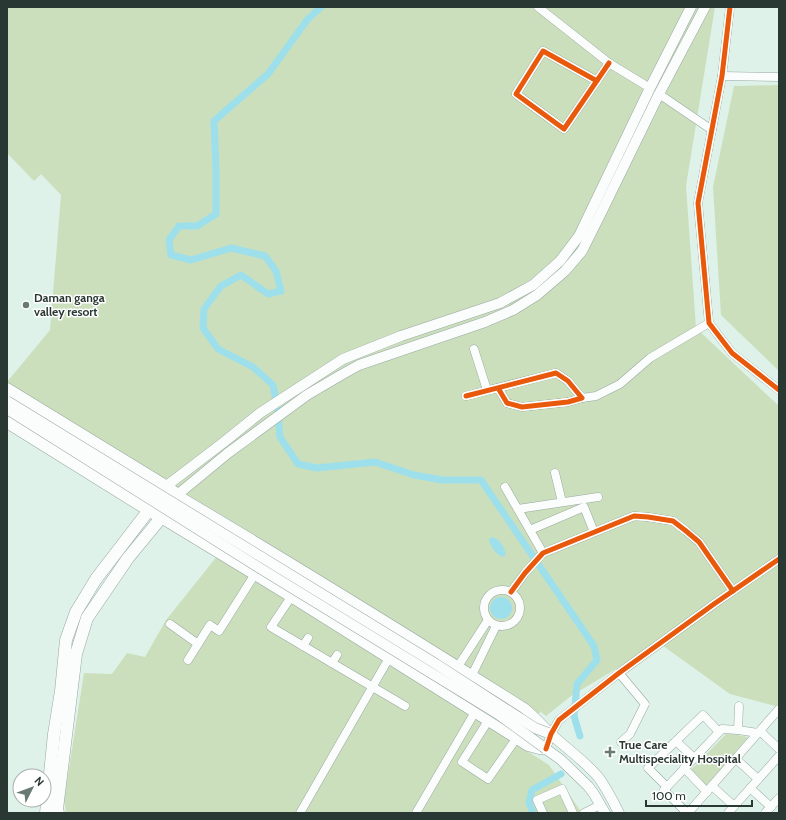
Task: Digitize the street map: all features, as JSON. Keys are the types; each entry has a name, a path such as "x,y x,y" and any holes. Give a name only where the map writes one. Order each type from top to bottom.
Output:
{"highway":[{"path":"7,389 167,487 179,496 128,558 87,618 76,654 58,813"},
{"path":"7,422 161,518"},
{"path":"46,813 66,640 76,612 96,579 167,487"}],"main road":[{"path":"167,487 260,413 343,359 401,336 500,303 533,285 560,261 579,236 650,88 691,7"},
{"path":"619,813 600,779 577,756 551,734 534,715 179,496 182,491 228,453 307,395 359,365 485,322 513,310 537,295 564,271 582,251 659,94 705,7"},
{"path":"7,401 436,664 535,728 551,734"},
{"path":"7,409 498,714 560,759 582,779 594,794 603,809"},
{"path":"161,518 255,574 516,739 532,747 546,749"}],"street":[{"path":"538,7 610,63 650,88"},
{"path":"730,7 722,76 698,203 709,323 732,353 779,390"},
{"path":"597,81 543,51 516,94 564,130 610,63"},
{"path":"722,76 779,77"},
{"path":"659,94 712,130"},
{"path":"498,388 507,403 522,407 568,402 596,396 620,384 650,358 709,323"},
{"path":"474,349 487,390"},
{"path":"466,396 556,373 568,381 582,398"},
{"path":"556,472 562,502"},
{"path":"505,487 543,553"},
{"path":"530,530 582,503 598,497"},
{"path":"518,509 562,502 582,503"},
{"path":"582,503 594,532"},
{"path":"512,592 525,573 543,553 634,516 673,522 686,531 699,542 733,591"},
{"path":"546,749 551,734 559,720 619,673 779,559"},
{"path":"188,660 210,625 219,631 255,574"},
{"path":"500,590 512,592 516,596 521,607 518,619 514,623 502,627 496,626 488,620 484,612 484,606 489,595 500,590"},
{"path":"291,597 271,628 406,706"},
{"path":"441,691 488,620"},
{"path":"170,624 198,644"},
{"path":"454,699 474,671 496,626"},
{"path":"303,646 308,638"},
{"path":"332,663 337,655"},
{"path":"300,813 389,658"},
{"path":"619,673 645,704 630,734 621,742"},
{"path":"738,730 739,706"},
{"path":"779,709 759,732 736,759 688,813 664,790 722,729 759,732 779,750"},
{"path":"416,813 475,712"},
{"path":"667,787 648,768 702,715 719,732"},
{"path":"488,721 462,762 488,779 516,739"},
{"path":"676,741 694,758"},
{"path":"728,813 758,779 776,765 779,756"},
{"path":"736,759 758,779"},
{"path":"684,768 709,789 734,806"},
{"path":"750,788 768,810 779,798"},
{"path":"543,813 537,800 562,789 572,813"},
{"path":"584,813 603,809"}],"green space":[{"path":"7,7 715,7 686,186 696,328 779,406 779,707 730,694 659,643 571,696 546,716 541,712 537,714 461,663 266,542 7,385 7,382 50,330 61,195 41,174 34,181 7,153"},
{"path":"779,85 779,371 721,315 713,187 734,86"},
{"path":"218,555 549,765 582,813 66,813 64,800 84,673 112,674 127,653 145,657 166,620"},
{"path":"727,733 748,737 707,786 690,771"}],"water":[{"path":"493,537 500,542 504,548 506,554 503,557 494,550 491,544 489,539"},
{"path":"501,597 509,600 512,608 509,616 501,619 493,616 490,608 493,600"}],"waterway":[{"path":"321,7 307,20 268,74 214,121 216,214 197,226 179,226 169,240 171,255 191,260 231,248 265,256 276,271 281,291 268,294 241,275 221,286 204,309 203,328 218,349 253,367 273,385 280,437 298,464 317,468 375,462 414,475 442,480 481,480 594,646 597,660 577,684 574,716 580,736"},
{"path":"533,813 529,803 532,790 561,774"}],"cycle path":[{"path":"730,7 722,76 698,203 709,323 732,353 779,390"},
{"path":"597,81 543,51 516,94 564,129 609,63"},
{"path":"466,396 556,373 568,381 582,398 568,402 522,407 507,403 498,388"},
{"path":"511,592 525,573 543,553 634,516 673,521 699,542 733,591"},
{"path":"546,749 551,734 559,720 619,673 779,559"}],"place":[{"name":"Daman ganga valley resort","path":"26,305"},
{"name":"True Care Multispeciality Hospital","path":"610,752"}]}
